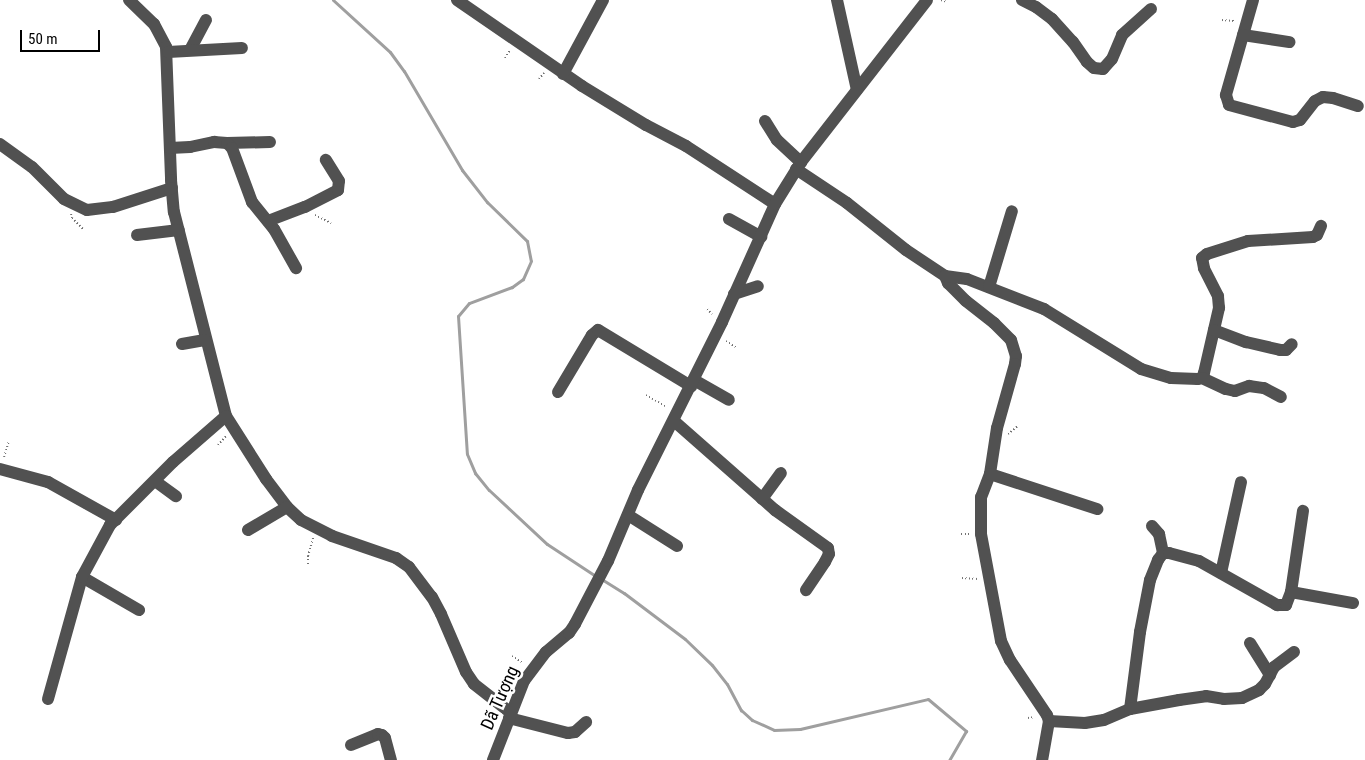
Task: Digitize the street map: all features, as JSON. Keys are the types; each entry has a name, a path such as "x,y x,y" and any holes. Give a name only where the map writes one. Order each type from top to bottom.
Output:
{"street":[{"path":"129,0 154,24 168,52 172,188 179,230 205,340 226,416 287,508 301,520 315,528 376,549 396,558 409,567 432,597 466,672 474,684 510,716 568,733 575,732 586,722"},
{"path":"457,0 563,74 646,125 686,146 776,204"},
{"path":"563,74 603,0"},
{"path":"837,0 857,90"},
{"name":"Dã Tượng","path":"493,760 531,669 546,652 569,633 608,561 776,204 798,166 927,0"},
{"path":"1022,0 1052,18 1087,62 1094,68 1103,69 1112,58 1122,35 1151,9"},
{"path":"1253,0 1226,95 1226,102 1232,108 1293,122 1300,120 1315,101 1323,97 1334,98 1358,106"},
{"path":"190,50 206,20"},
{"path":"1243,35 1290,42"},
{"path":"168,52 242,48"},
{"path":"765,122 798,166 906,250 945,276 967,279 989,286 1044,309 1141,369 1171,378 1202,378 1235,391 1249,386 1264,388 1282,397"},
{"path":"170,148 190,147 214,142 270,142"},
{"path":"227,143 232,148 252,202 258,212 268,221 296,268"},
{"path":"0,144 32,167 58,195 72,205 88,210 104,209 172,188"},
{"path":"268,221 305,208 335,192 340,187 339,180 326,160"},
{"path":"989,286 1012,211"},
{"path":"729,219 760,236"},
{"path":"1202,378 1219,308 1218,296 1202,263 1204,256 1229,245 1248,241 1313,237 1317,235 1321,226"},
{"path":"138,235 179,230"},
{"path":"945,276 948,283 966,301 1006,334 1014,347 1015,364 997,428 990,474 981,498 981,534 1001,641 1010,660 1045,710 1049,721 1042,760"},
{"path":"734,294 758,286"},
{"path":"558,392 592,335 598,330 692,383 729,400"},
{"path":"1214,330 1246,342 1280,350 1286,350 1292,344"},
{"path":"182,344 205,340"},
{"path":"48,699 82,577 101,541 116,520 173,462 226,416"},
{"path":"676,417 762,499 828,548 829,554 825,562 806,590"},
{"path":"0,469 48,482 116,520"},
{"path":"762,499 781,474"},
{"path":"990,474 1097,509"},
{"path":"154,481 176,496"},
{"path":"1221,574 1241,482"},
{"path":"248,530 287,508"},
{"path":"1130,709 1140,632 1150,580 1158,560 1163,554 1169,553 1199,561 1277,605 1286,605 1291,592 1304,510"},
{"path":"628,515 677,546"},
{"path":"1152,526 1159,534 1163,554"},
{"path":"82,577 139,610"},
{"path":"1291,592 1353,603"},
{"path":"1250,643 1270,674"},
{"path":"1049,721 1086,723 1104,720 1130,709 1197,697 1242,698 1259,690 1274,667 1294,652"},
{"path":"351,745 378,734 382,735 386,738 391,760"}],"path":[{"path":"941,0 947,2"},
{"path":"72,205 72,218 83,229"},
{"path":"305,208 313,215 331,223"},
{"path":"646,395 676,417"},
{"path":"0,469 9,441"},
{"path":"308,564 308,556 315,528"},
{"path":"962,578 988,579"},
{"path":"512,656 531,669"}],"waterway":[{"path":"333,0 390,52 404,71 462,170 487,202 527,241 531,261 523,279 512,287 469,303 458,316 467,454 475,473 489,490 547,544 597,577"},
{"path":"603,580 624,593 685,639 712,665 727,684 741,710 752,720 774,730 800,729 928,699 966,731 949,760"}]}
